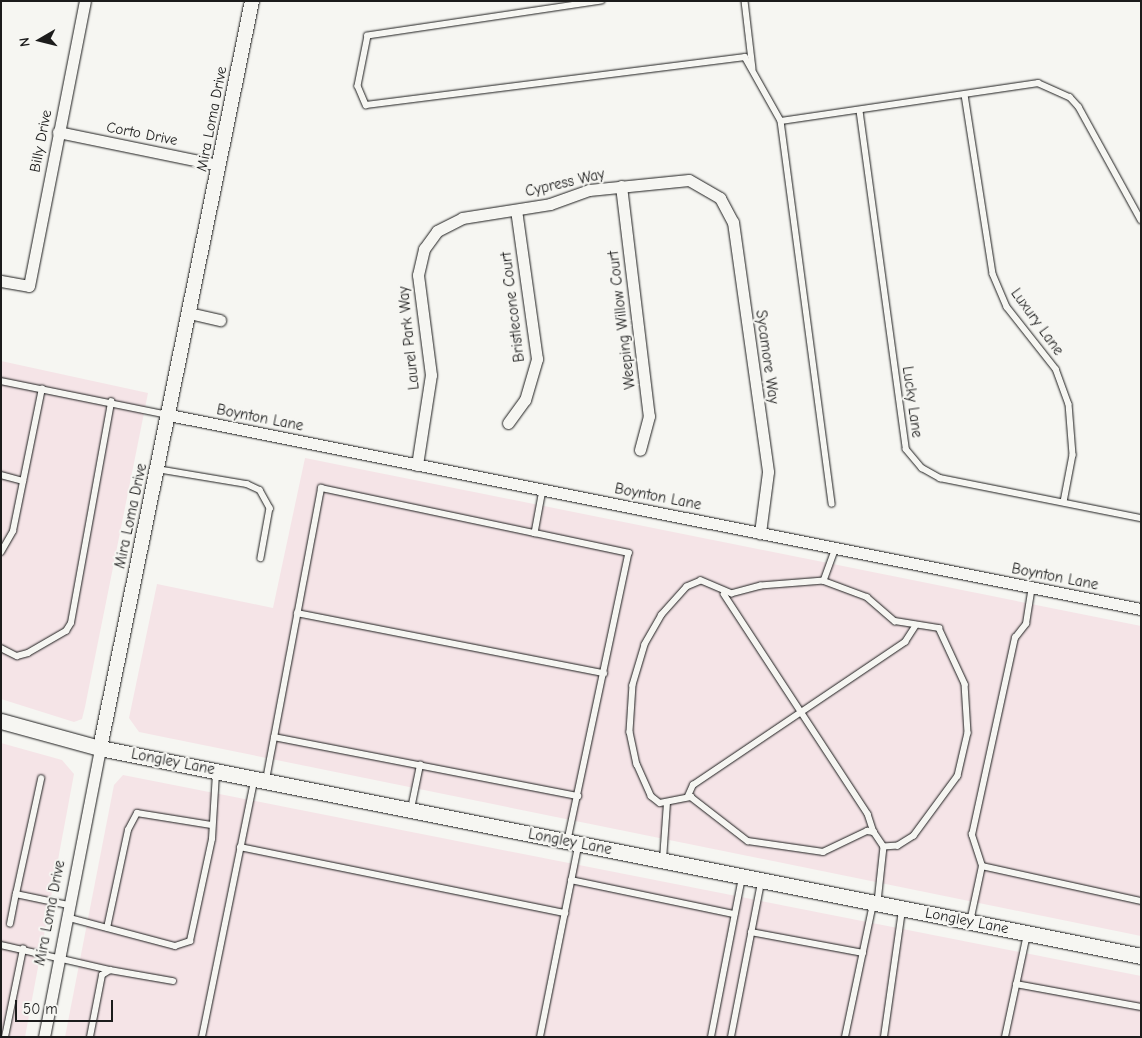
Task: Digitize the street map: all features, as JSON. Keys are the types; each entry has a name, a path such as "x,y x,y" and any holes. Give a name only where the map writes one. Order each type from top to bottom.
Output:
{"main road":[{"name":"Longley Lane","path":"1,721 100,748 1141,956"}],"street":[{"name":"Billy Drive","path":"1,281 29,286 85,1"},
{"name":"Mira Loma Drive","path":"44,1037 68,905 252,1"},
{"name":"Corto Drive","path":"58,132 219,165"},
{"name":"Cypress Way","path":"429,240 462,218 516,210 621,186 675,178 713,192"},
{"name":"Weeping Willow Court","path":"621,186 649,416 640,450"},
{"name":"Sycamore Way","path":"713,192 733,222 768,472 760,533"},
{"name":"Bristlecone Court","path":"508,423 525,400 537,359 516,210"},
{"name":"Laurel Park Way","path":"418,465 431,375 418,275 429,240"},
{"path":"189,313 220,320"},
{"name":"Boynton Lane","path":"169,415 1141,609"}],"lane":[{"path":"602,1 368,36 358,86 366,105 730,56 744,57 781,121 832,504"},
{"path":"745,1 753,71"},
{"path":"781,121 860,111 1038,83 1070,97 1141,220"},
{"name":"Luxury Lane","path":"965,95 993,274 1007,307 1056,369 1069,404 1072,455 1064,502"},
{"name":"Lucky Lane","path":"860,111 906,449 922,468 940,478 1141,518"},
{"path":"1,381 169,415"},
{"path":"1,552 13,531 42,389"},
{"path":"1,648 17,656 28,653 66,631 71,623 111,402"},
{"path":"157,469 248,484 260,490 270,508 261,558"},
{"path":"1,474 23,481"},
{"path":"202,1037 240,847 274,737 321,488 629,552 578,796 573,842 572,880 540,1037"},
{"path":"535,533 543,490"},
{"path":"824,581 836,548"},
{"path":"724,594 812,578 860,594 896,621 939,628 958,661 968,701 964,761 950,790 921,829 906,842 884,847"},
{"path":"845,1037 876,903 884,847 874,832 868,814 801,714 724,594 701,581 687,588 662,615 645,645 633,685 630,732 637,764 652,796 667,803 688,796 693,785 801,714 905,642 916,625"},
{"path":"970,922 982,866 972,835 1015,638 1026,624 1032,588"},
{"path":"297,613 604,673"},
{"path":"274,737 578,796"},
{"path":"411,809 420,765"},
{"path":"66,917 175,946 190,941 211,825 216,771"},
{"path":"10,924 41,779"},
{"path":"688,796 748,841 774,847 823,852 867,831 874,832"},
{"path":"663,860 667,803"},
{"path":"107,928 128,830 137,813 211,825"},
{"path":"240,847 565,913"},
{"path":"982,866 1141,901"},
{"path":"711,1037 742,876"},
{"path":"572,880 734,914"},
{"path":"731,1037 762,880"},
{"path":"16,894 68,905"},
{"path":"884,1037 903,908"},
{"path":"751,932 863,953"},
{"path":"1005,1037 1027,933"},
{"path":"1,945 110,970 174,981"},
{"path":"4,1037 23,950"},
{"path":"90,1037 102,975 110,970"},
{"path":"1016,984 1141,1007"}],"shaded area":[{"path":"1,361 148,393 85,707 82,719 74,722 1,699"},
{"path":"305,458 1141,626 1141,936 139,732 129,718 157,584 273,608"},
{"path":"1,743 62,760 74,774 25,1037 1,1037"},
{"path":"123,775 1141,976 1141,1037 65,1037 114,785"}]}
